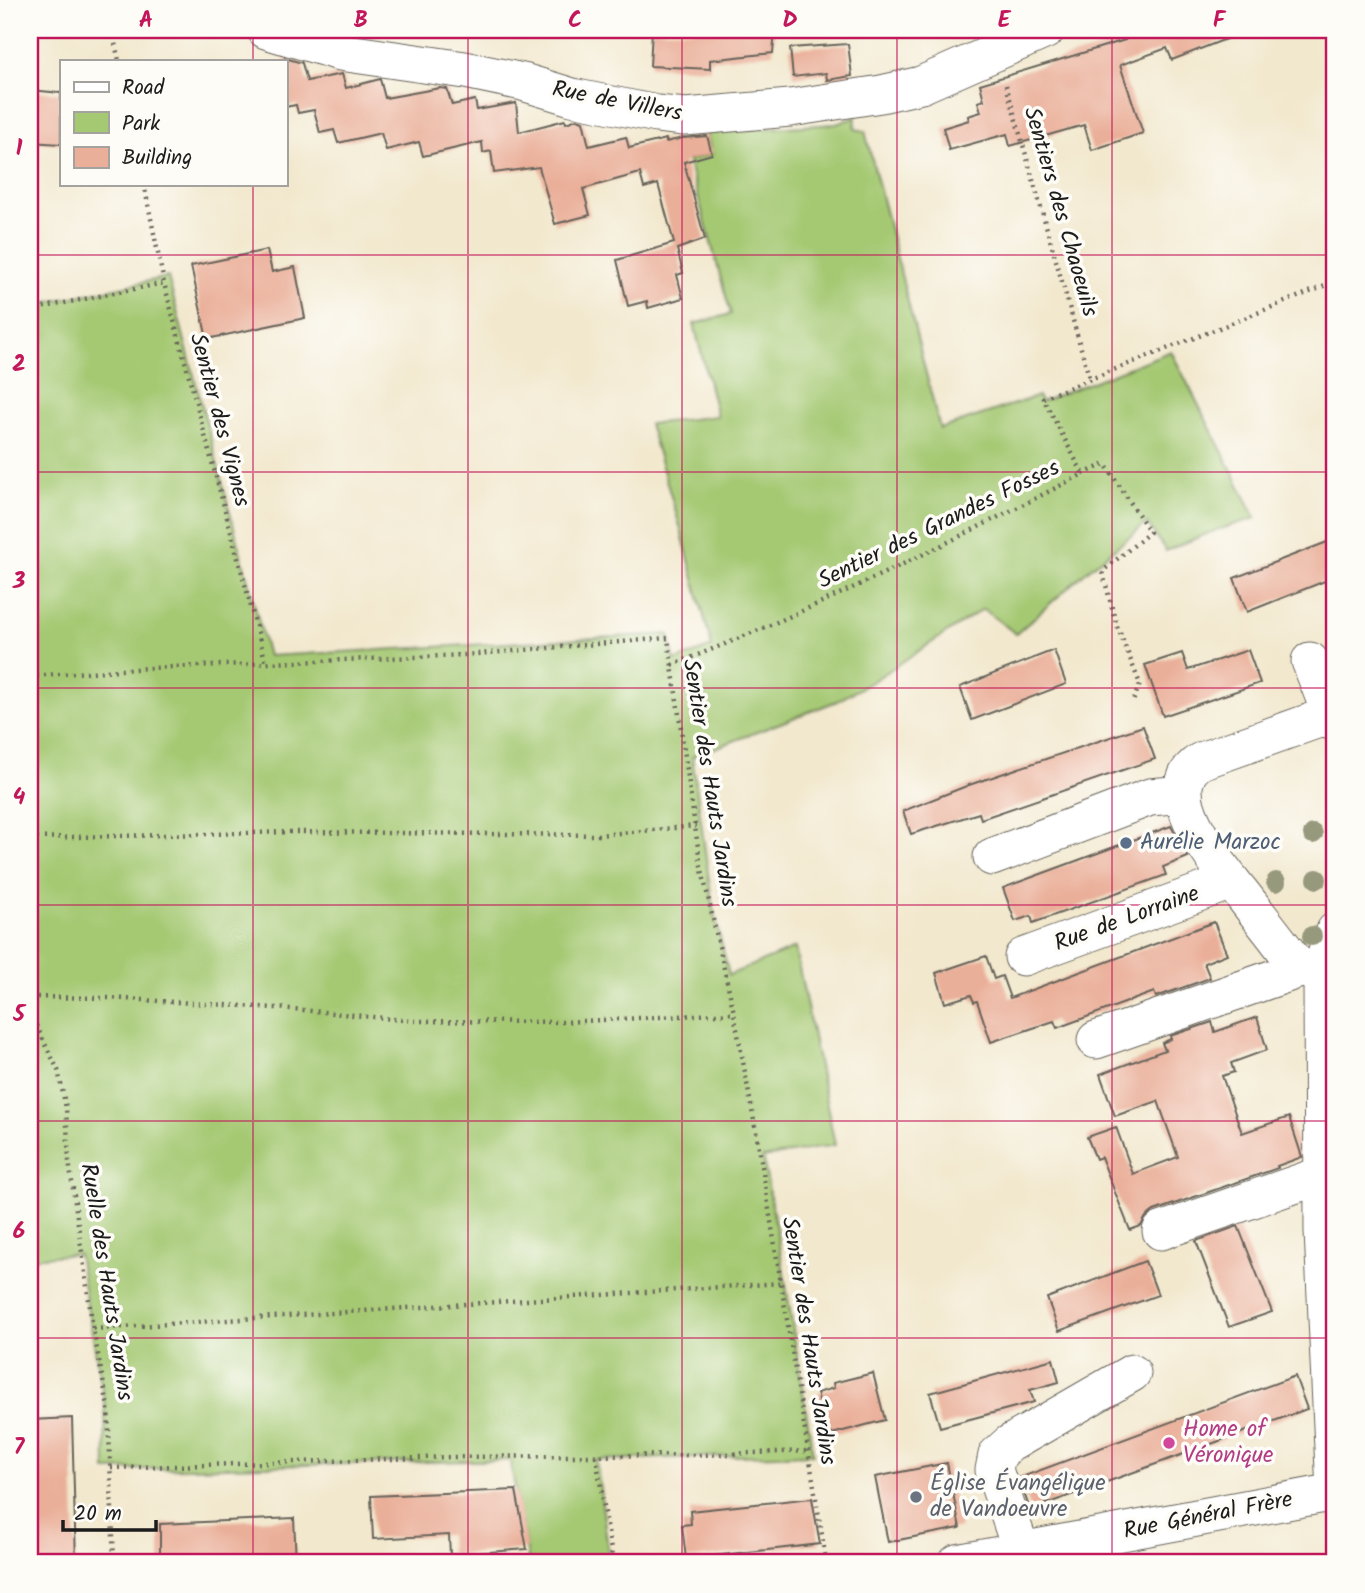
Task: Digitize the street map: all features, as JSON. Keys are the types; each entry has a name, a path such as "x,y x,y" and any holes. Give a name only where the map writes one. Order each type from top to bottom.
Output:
{"street":[{"name":"Rue de Villers","path":"266,30 340,52 465,70 584,99 685,117 790,108 922,85 1046,30"},
{"path":"992,857 1150,797 1184,794 1186,772 1201,761 1319,719 1334,720 1310,661"},
{"name":"Rue de Lorraine","path":"1184,794 1191,821 1211,854 1295,963 1312,972"},
{"name":"Rue de Lorraine","path":"1023,957 1231,881"},
{"path":"1096,1040 1312,972 1326,955 1335,931"},
{"path":"1312,972 1322,1175 1329,1232 1335,1492"},
{"path":"1161,1231 1322,1175"},
{"path":"1022,1553 994,1470 997,1455 1009,1444 1132,1373"},
{"name":"Rue Général Frère","path":"957,1563 1022,1553 1335,1492"}],"path":[{"path":"112,30 119,60"},
{"name":"Sentiers des Chaoeuils","path":"997,53 1090,380"},
{"name":"Sentier des Vignes","path":"144,186 164,282 265,663"},
{"path":"30,310 164,282"},
{"name":"Sentier des Grandes Fosses","path":"672,665 727,644 867,582 1083,474 1043,398 1335,282"},
{"path":"1083,474 1105,464 1150,532 1102,574 1116,623 1140,684 1132,704"},
{"name":"Sentier des Hauts Jardins","path":"30,676 265,663 465,656 668,638 700,861 734,1013 781,1283 826,1560 824,1563"},
{"path":"30,838 293,832 599,835 696,826"},
{"path":"30,997 109,998 292,1009 414,1021 565,1022 734,1013"},
{"name":"Ruelle des Hauts Jardins","path":"30,1013 58,1070 66,1108 69,1161 93,1329 108,1406 114,1563"},
{"path":"93,1329 781,1283"},
{"path":"111,1468 451,1457 808,1451"},
{"path":"596,1456 613,1563"}],"green space":[{"path":"856,117 855,129 865,131 940,429 1038,396 1041,402 1171,351 1256,518 1211,532 1166,551 1147,523 1089,569 1016,634 983,609 873,681 837,701 692,757 713,908 729,975 795,948 835,1145 763,1158 813,1454 596,1460 610,1563 529,1563 510,1460 106,1470 105,1406 78,1254 30,1258 30,306 168,277 268,656 669,634 675,661 712,647 680,526 649,424 717,416 694,324 731,314 688,161 712,154 706,132 836,124"}],"building":[{"path":"652,30 775,30 773,53 710,60 710,69 650,66"},
{"path":"1121,30 1244,32 1172,60 1167,48 1120,65 1143,133 1092,150 1084,125 1010,146 1007,134 949,150 943,128 969,120 968,116 981,112 978,102 984,100 980,84 1125,40"},
{"path":"848,44 852,76 827,80 826,73 793,77 790,48"},
{"path":"285,60 302,63 307,81 342,74 346,88 380,79 385,98 440,88 447,89 452,105 475,100 477,110 516,103 519,132 577,119 583,121 589,146 626,137 629,148 666,139 666,142 707,136 712,154 684,162 705,239 677,249 683,273 677,275 683,298 648,308 647,301 628,306 617,260 674,243 658,184 644,188 640,173 583,189 590,215 555,224 539,167 494,173 491,151 483,153 482,142 423,156 419,142 386,150 381,133 338,143 334,130 320,133 314,110 298,113 296,105 287,107"},
{"path":"30,90 60,93 60,144 30,142"},
{"path":"267,250 272,272 295,267 305,318 207,339 191,266"},
{"path":"1335,539 1335,577 1247,612 1234,578"},
{"path":"1054,650 1066,684 972,720 960,687"},
{"path":"1248,650 1260,683 1163,716 1145,665 1182,653 1188,670"},
{"path":"1143,726 1155,759 981,819 979,813 911,834 903,811 969,785"},
{"path":"1171,826 1188,857 1163,867 1166,875 1033,923 1031,916 1015,921 1003,888"},
{"path":"1214,922 1227,954 1204,963 1210,978 1156,997 1154,992 1057,1028 1054,1021 991,1042 977,1001 974,1002 971,995 945,1003 936,973 986,956 994,979 1002,976 1010,998"},
{"path":"1257,1017 1267,1050 1231,1063 1234,1072 1222,1076 1242,1133 1289,1117 1302,1157 1277,1166 1278,1168 1154,1211 1146,1217 1141,1226 1130,1230 1101,1157 1096,1159 1087,1137 1116,1127 1133,1174 1178,1157 1158,1101 1115,1116 1100,1074 1165,1050 1162,1043 1171,1039 1170,1036 1212,1022 1215,1032"},
{"path":"1238,1226 1272,1312 1229,1327 1196,1241"},
{"path":"1145,1261 1158,1295 1059,1331 1047,1298"},
{"path":"1053,1359 1059,1382 1030,1390 1034,1402 940,1427 930,1393"},
{"path":"873,1373 885,1420 828,1435 817,1393 834,1388 833,1383"},
{"path":"1295,1376 1307,1409 1030,1510 1019,1478"},
{"path":"72,1418 76,1563 46,1563 30,1559 30,1420"},
{"name":"Église Évangélique de Vandoeuvre","path":"947,1463 960,1528 888,1542 875,1477"},
{"path":"516,1490 527,1549 450,1555 449,1535 373,1539 371,1496"},
{"path":"812,1498 820,1544 686,1559 682,1525 691,1524 690,1511"},
{"path":"294,1518 296,1563 160,1563 160,1524"}],"place":[{"name":"Aurélie Marzoc","path":"1126,843"},
{"name":"Home of Véronique","path":"1169,1443"},
{"name":"Église Évangélique de Vandoeuvre","path":"916,1497"}]}
